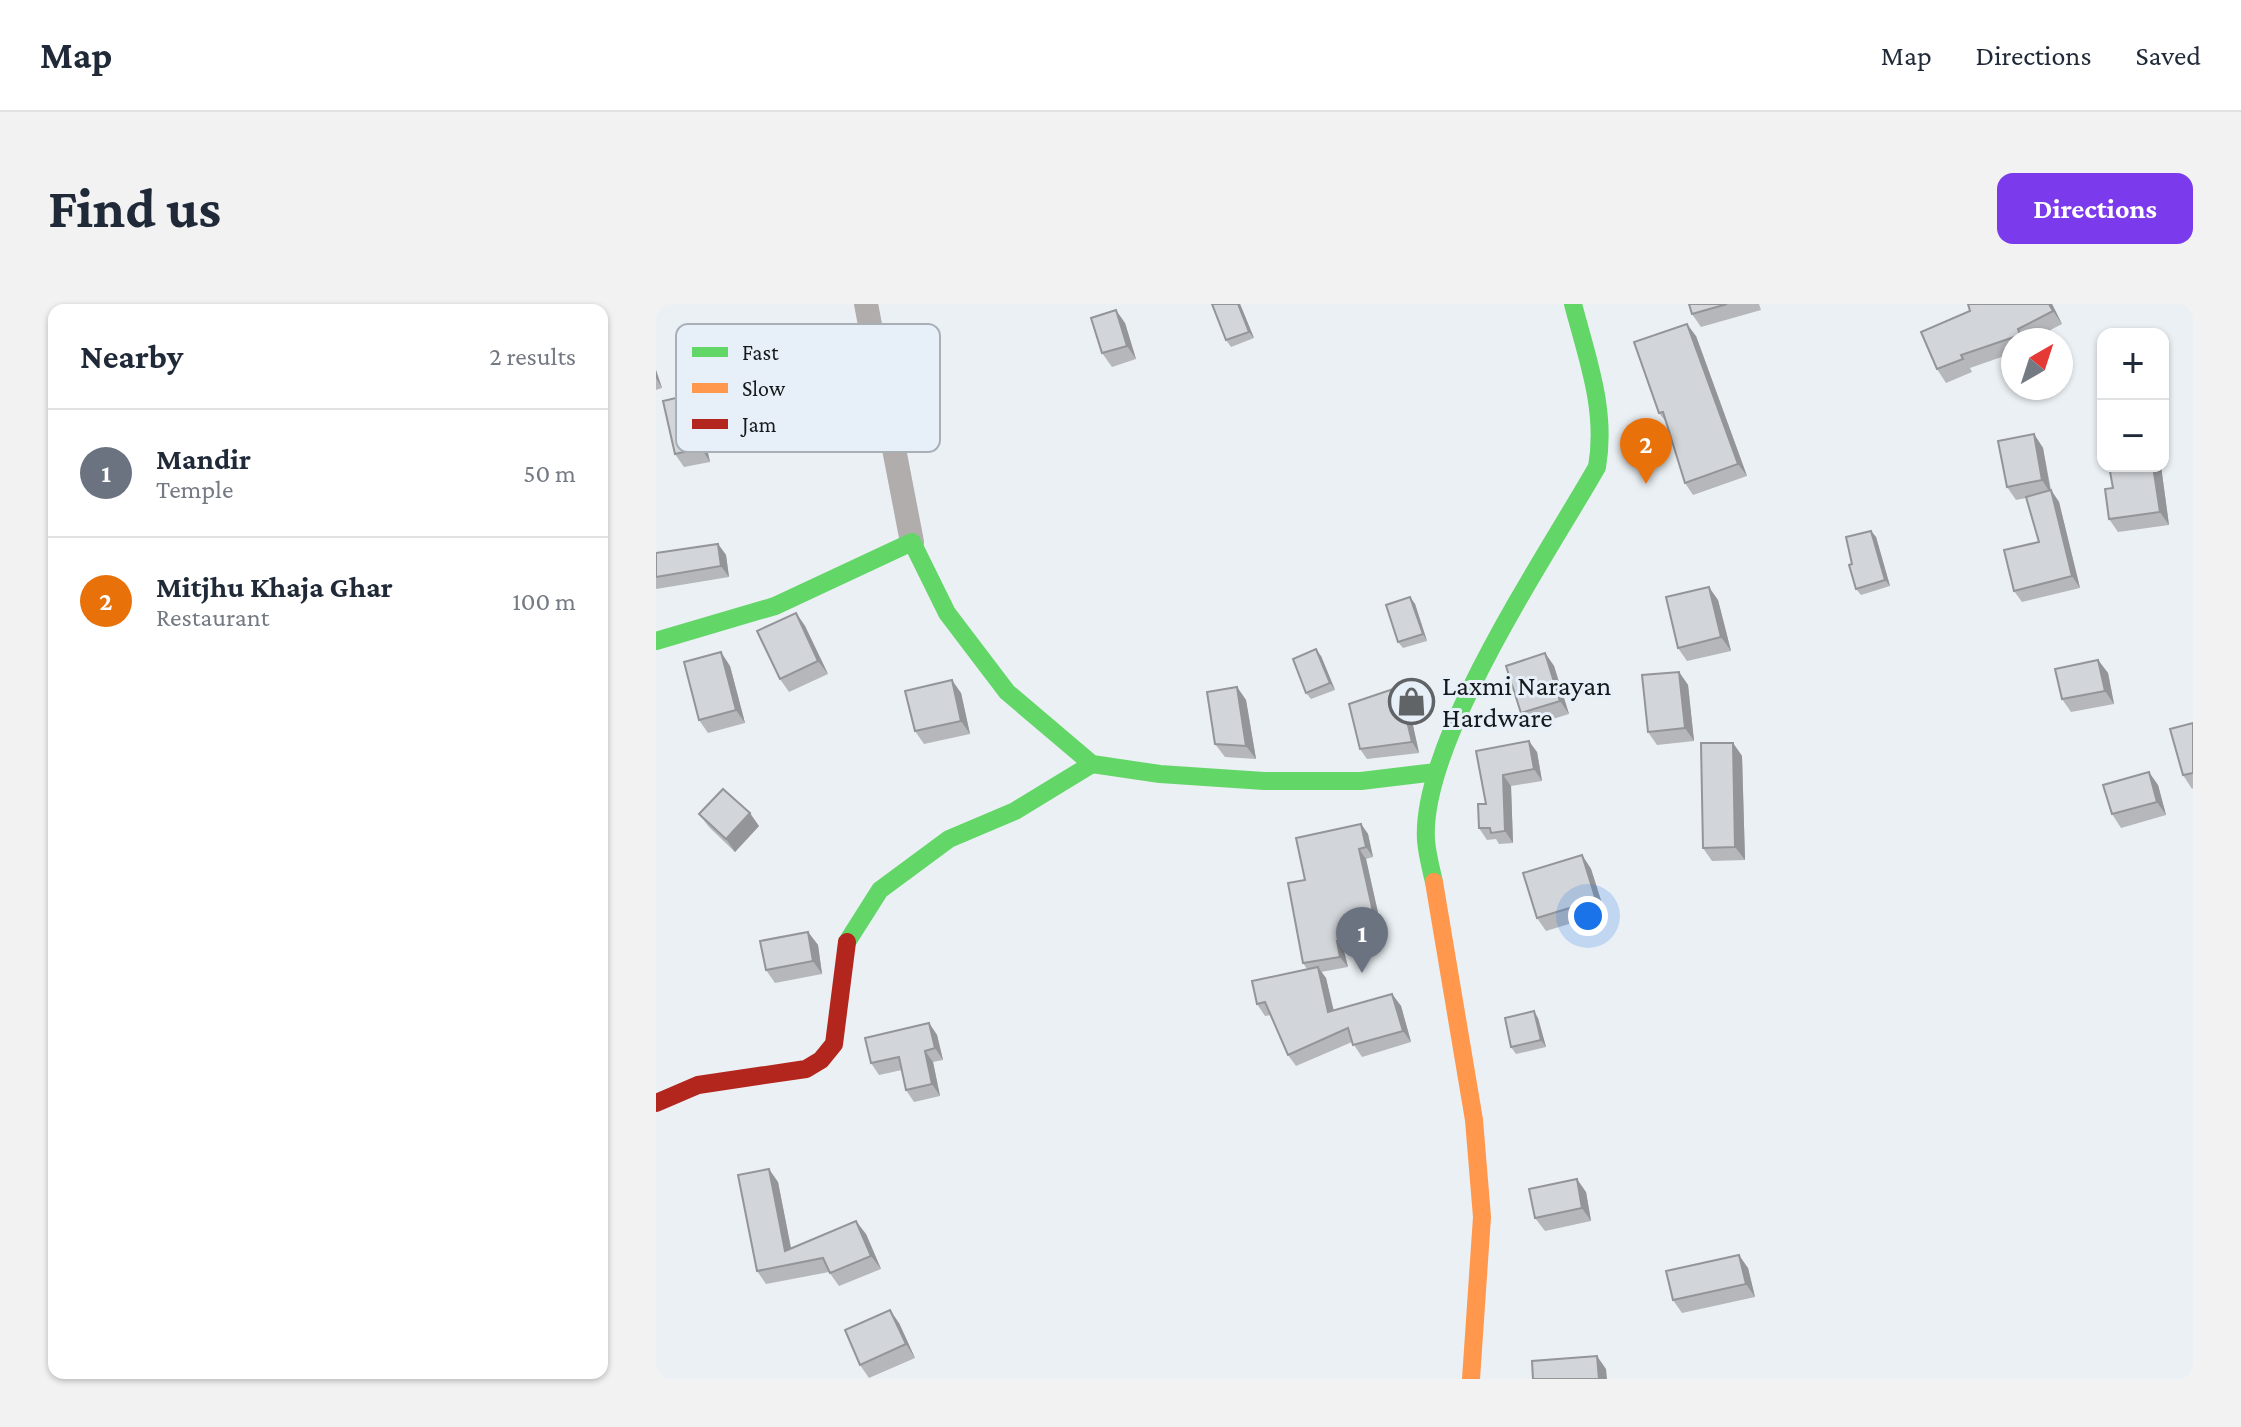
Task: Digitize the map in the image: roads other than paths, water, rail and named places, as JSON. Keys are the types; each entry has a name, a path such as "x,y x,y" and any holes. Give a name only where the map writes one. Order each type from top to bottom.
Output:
{"street":[{"path":"866,304 870,324"},
{"path":"1471,1379 1482,1217 1474,1120 1426,838 1436,772 1476,679 1597,467 1602,424 1573,304"},
{"path":"895,452 912,542 947,613 1007,692 1092,764 1160,774 1264,781 1361,781 1436,772"},
{"path":"656,641 775,606 912,542"},
{"path":"656,1103 698,1085 806,1069 821,1060 834,1044 847,942 880,890 949,839 1015,811 1092,764"}],"place":[{"name":"Mitjhu Khaja Ghar","path":"1646,484"},
{"name":"Laxmi Narayan Hardware","path":"1411,701"},
{"name":"Mandir","path":"1362,973"}]}
